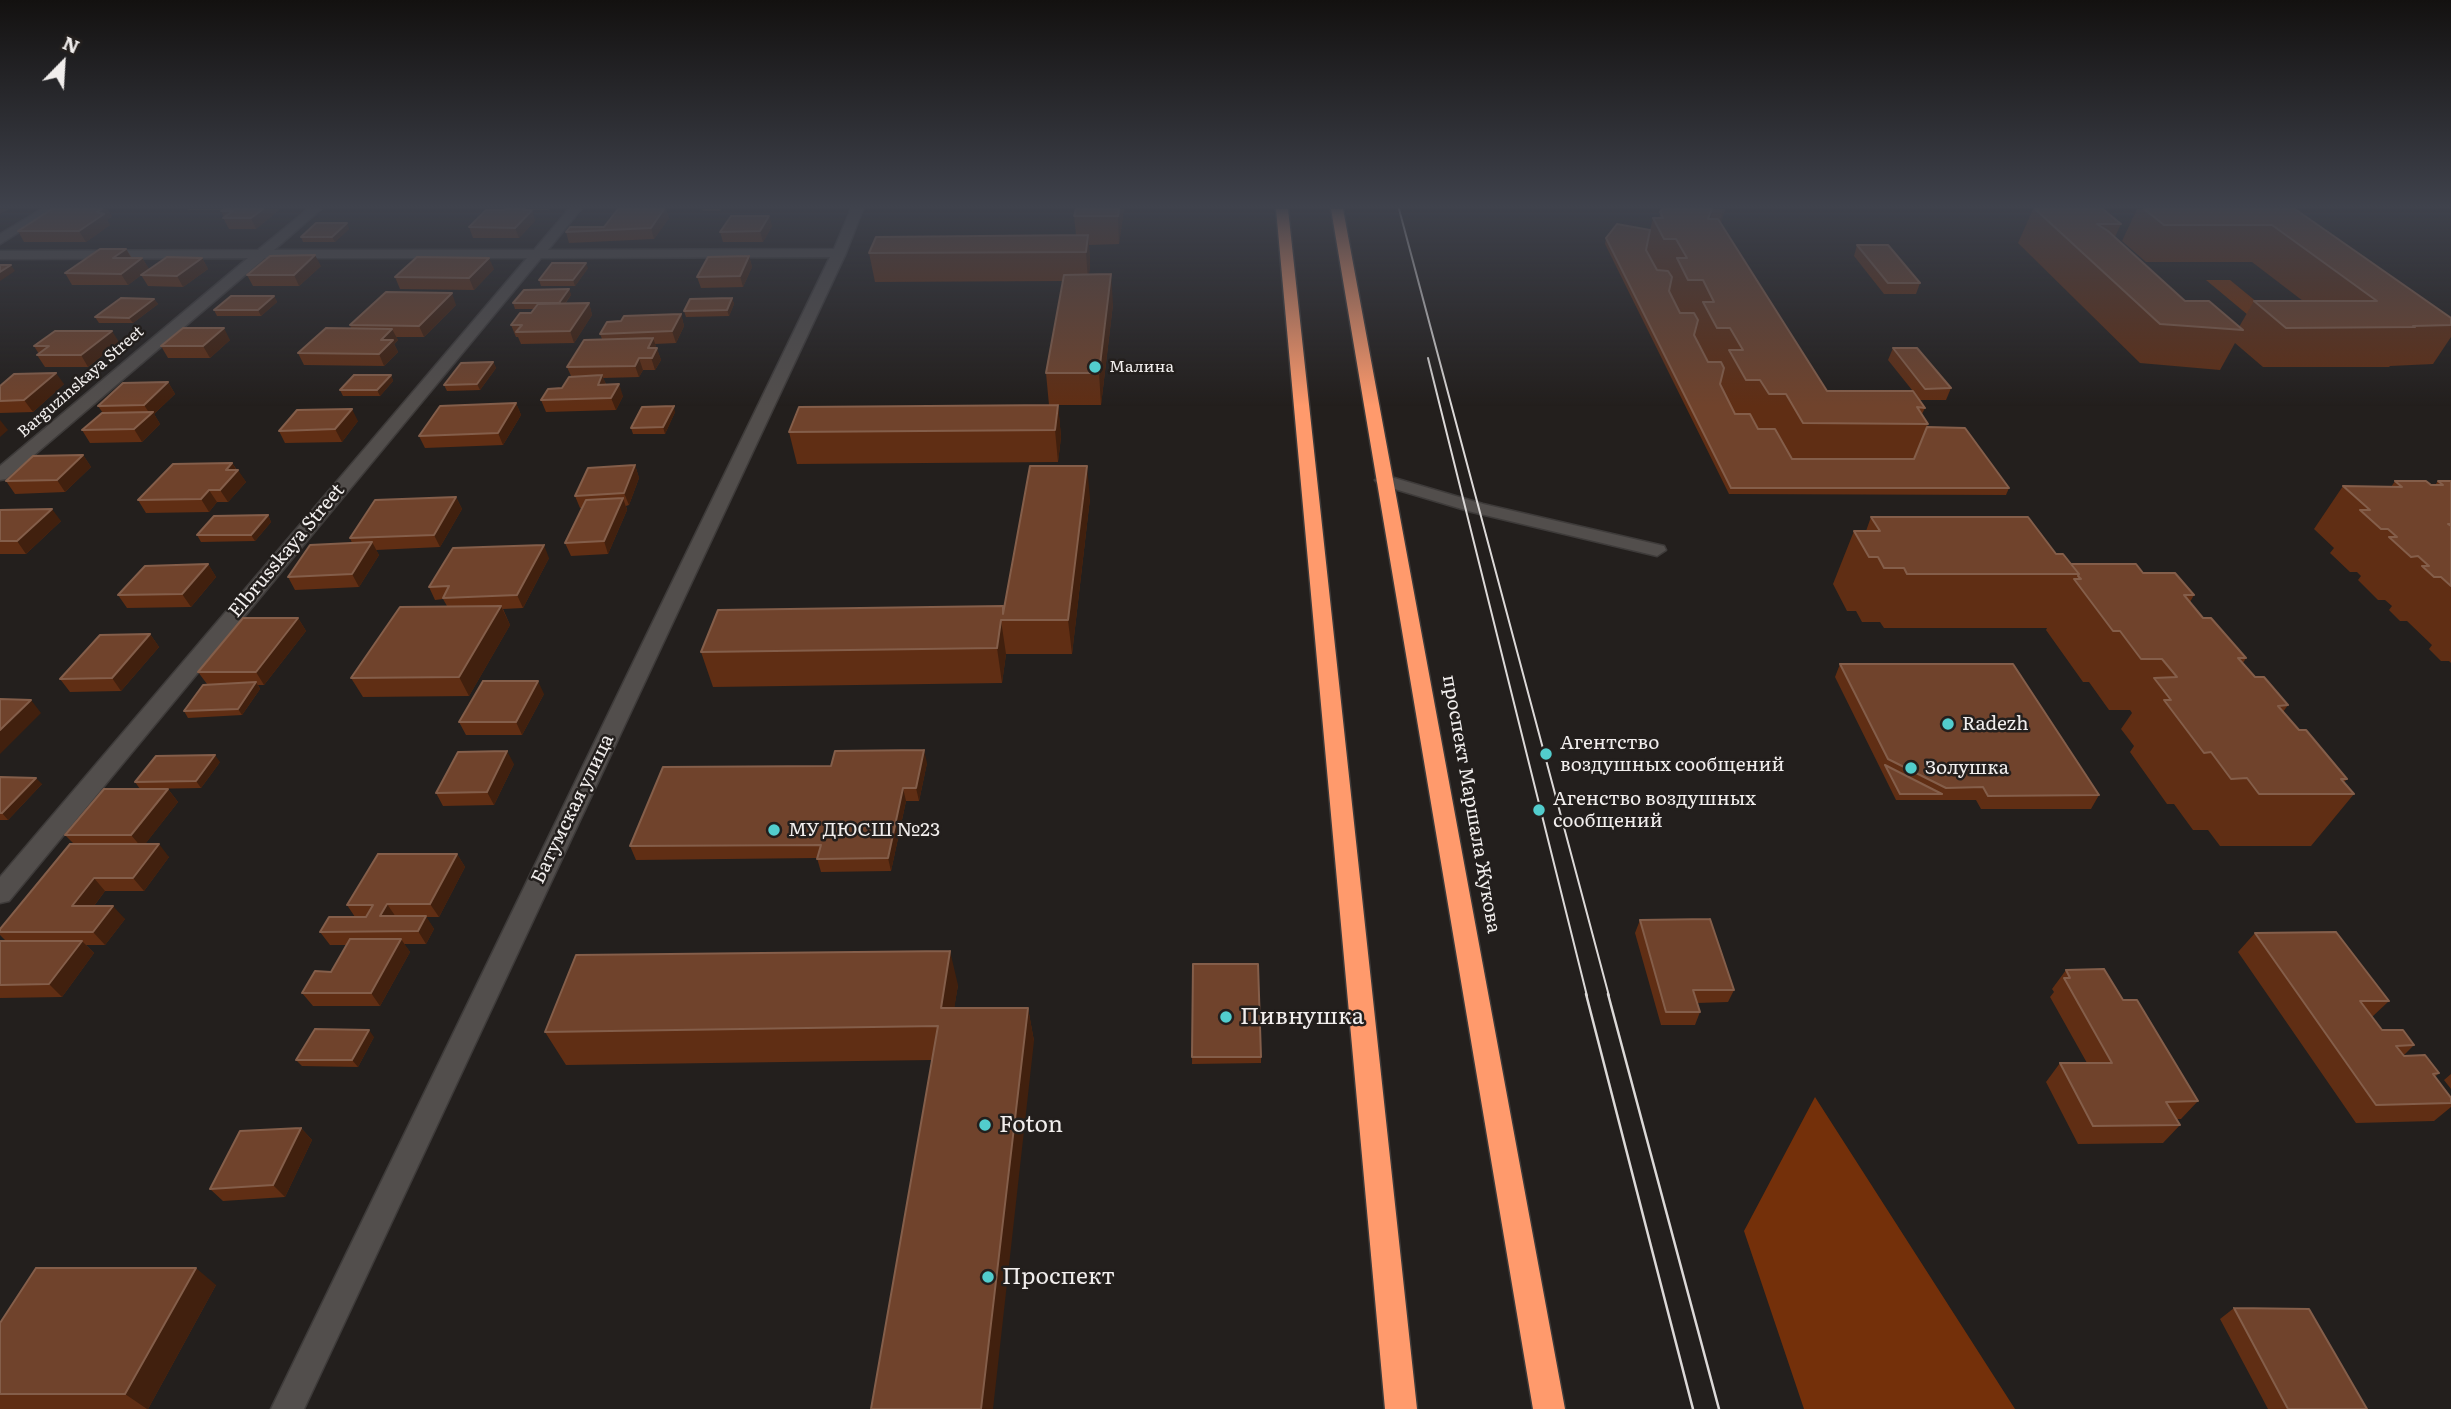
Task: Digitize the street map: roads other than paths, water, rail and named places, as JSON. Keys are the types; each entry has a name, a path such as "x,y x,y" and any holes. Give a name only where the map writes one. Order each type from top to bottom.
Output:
{"highway":[{"path":"1289,275 1401,1409"},
{"name":"проспект Маршала Жукова","path":"1348,275 1514,1195 1549,1409"}],"street":[{"name":"Barguzinskaya Street","path":"0,475 235,275"},
{"name":"Elbrusskaya Street","path":"0,894 518,275"},
{"name":"Батумская улица","path":"287,1409 829,275"},
{"path":"1384,480 1478,508 1657,550"}],"tram line":[{"path":"1417,275 1609,996"},
{"path":"1428,358 1587,996"},
{"path":"1586,994 1693,1409"},
{"path":"1608,994 1719,1409"}],"place":[{"name":"Малина","path":"1095,367"},
{"name":"Radezh","path":"1948,724"},
{"name":"Агентство воздушных сообщений","path":"1546,754"},
{"name":"Золушка","path":"1911,768"},
{"name":"Агенство воздушных сообщений","path":"1539,810"},
{"name":"МУ ДЮСШ №23","path":"774,830"},
{"name":"Пивнушка","path":"1226,1017"},
{"name":"Foton","path":"985,1125"},
{"name":"Проспект","path":"988,1277"}]}
